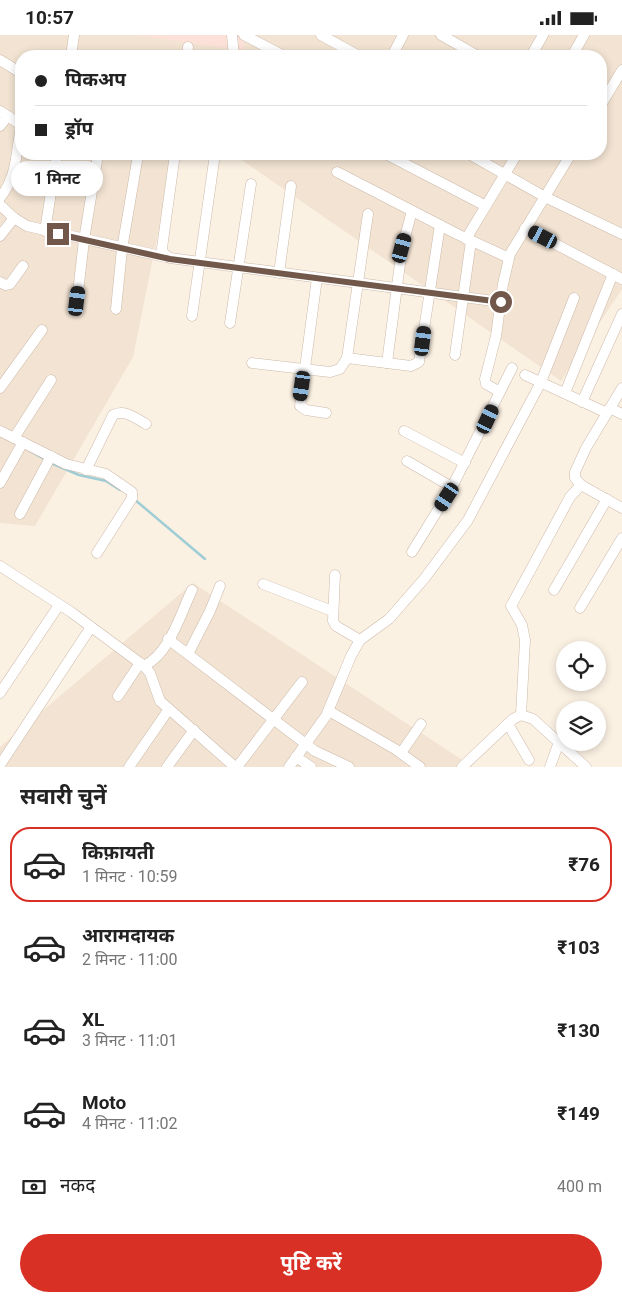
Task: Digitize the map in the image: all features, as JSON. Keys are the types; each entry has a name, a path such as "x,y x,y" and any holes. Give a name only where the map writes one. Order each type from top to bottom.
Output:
{"street":[{"path":"72,50 74,35"},
{"path":"232,35 233,50"},
{"path":"244,35 273,50"},
{"path":"321,35 348,50"},
{"path":"395,50 403,35"},
{"path":"441,35 467,50"},
{"path":"534,50 543,35"},
{"path":"575,50 584,35"},
{"path":"0,60 15,69"},
{"path":"607,95 622,70"},
{"path":"0,126 4,114 15,124"},
{"path":"0,198 10,185 16,160"},
{"path":"45,231 56,160"},
{"path":"77,301 84,240 97,160"},
{"path":"166,257 162,248 173,160"},
{"path":"192,316 214,160"},
{"path":"398,160 486,206"},
{"path":"482,160 545,197 622,234"},
{"path":"454,355 469,240 486,206 514,160"},
{"path":"500,392 486,384 485,379 496,336 509,258 568,160"},
{"path":"116,309 122,249 137,161"},
{"path":"337,172 469,240 509,258"},
{"path":"230,323 251,184"},
{"path":"279,273 291,186"},
{"path":"0,205 14,218 27,226 122,249 199,263 501,302"},
{"path":"387,363 402,248 412,211"},
{"path":"252,363 336,371 347,358 368,214"},
{"path":"0,236 14,218"},
{"path":"347,358 411,366 420,362 440,225"},
{"path":"525,229 618,276 565,393"},
{"path":"0,282 5,285 10,284 23,266"},
{"path":"317,278 300,406 306,410 326,413"},
{"path":"289,767 329,711 360,640 385,624 424,579 468,520 541,382 574,298"},
{"path":"582,402 622,314"},
{"path":"0,389 42,330"},
{"path":"412,552 452,487 512,368"},
{"path":"525,375 582,402 622,414"},
{"path":"0,483 18,440 51,380"},
{"path":"622,388 576,465 576,478 581,485 622,508"},
{"path":"86,470 113,415 122,412 126,413 146,424"},
{"path":"0,431 66,464 111,477 130,489 133,495 97,553"},
{"path":"404,431 465,463"},
{"path":"20,514 50,456"},
{"path":"407,461 452,487"},
{"path":"522,715 525,640 522,625 511,606 570,497 581,485"},
{"path":"554,590 607,499"},
{"path":"580,607 622,538"},
{"path":"0,566 142,664 150,673 157,696 169,709 236,767 302,683"},
{"path":"335,575 332,611 336,626 360,640"},
{"path":"263,584 332,611"},
{"path":"188,654 220,586"},
{"path":"118,695 142,664 158,657 192,590"},
{"path":"0,693 59,605"},
{"path":"0,765 91,627"},
{"path":"168,639 306,744 328,759 349,767"},
{"path":"128,767 169,709"},
{"path":"329,711 400,753 416,766"},
{"path":"462,767 508,725 522,715"},
{"path":"522,715 533,719 556,739"},
{"path":"400,753 421,724"},
{"path":"508,725 529,760"},
{"path":"167,767 194,730"},
{"path":"550,767 556,750"},
{"path":"568,751 581,765"},
{"path":"296,757 311,767"}],"shaded area":[{"path":"0,35 622,35 622,289 561,381 242,160 607,160 607,50 15,50 15,160 173,160 133,357 35,526 0,523"},
{"path":"135,35 242,35 245,50"},
{"path":"193,583 473,767 0,767 0,747"}],"waterway":[{"path":"30,451 46,460"},
{"path":"51,463 79,475 106,481 120,490"},
{"path":"134,499 205,559"}],"route":[{"path":"58,234 170,259 501,302"}]}
